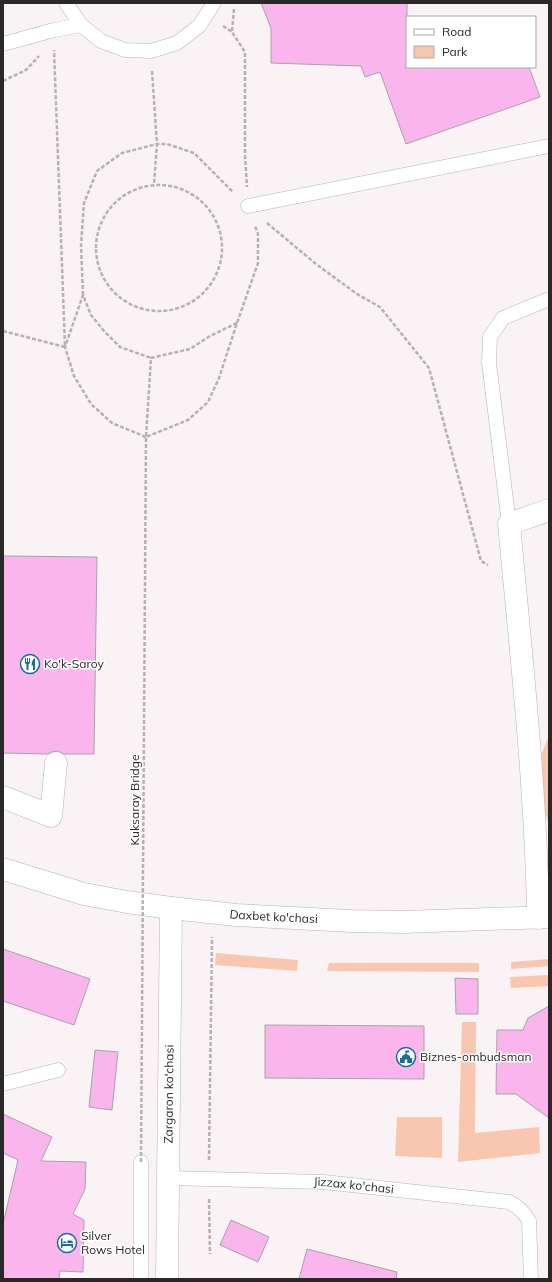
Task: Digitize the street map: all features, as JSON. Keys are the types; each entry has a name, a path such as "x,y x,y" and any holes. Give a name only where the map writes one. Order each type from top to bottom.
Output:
{"street":[{"path":"544,917 537,876 528,717 509,524 549,510"},
{"path":"3,797 51,816 56,763"},
{"name":"Daxbet ko'chasi","path":"3,869 84,894 127,902 212,912 351,921 395,922 544,917"},
{"name":"Zargaron ko'chasi","path":"167,1279 171,908"}],"lane":[{"path":"66,3 81,25 101,41 125,50 151,51 177,43 199,26 214,3"},
{"path":"3,44 54,30 81,25"},
{"path":"248,206 549,146"},
{"path":"509,524 489,363 490,338 503,318 549,299"},
{"path":"3,1084 58,1070"},
{"path":"141,1162 141,1279"},
{"name":"Jizzax ko'chasi","path":"169,1178 324,1182 509,1202 518,1207 524,1213 529,1222 531,1279"}],"path":[{"path":"54,30 65,347 74,376 91,404 112,423 146,437 188,420 208,402 219,378 258,263 258,234 248,206 245,155 245,52 232,32 235,3"},
{"path":"3,81 26,70 40,55 54,30"},
{"path":"151,51 156,144 154,184"},
{"path":"237,323 210,336 190,349 151,358 120,347 104,331 91,315 83,295 81,245 84,203 97,171 122,153 156,144 167,144 194,153 248,206 316,264 356,294 380,307 428,368 481,561 492,568 515,588"},
{"path":"154,184 175,186 194,195 209,209 218,228 222,248 218,269 209,287 193,301 174,309 153,311 133,305 116,294 103,277 96,257 97,236 99,230 104,217 116,200 134,189 154,184"},
{"path":"65,347 83,295"},
{"path":"3,330 65,347"},
{"name":"Kuksaray Bridge","path":"141,1162 146,437 151,358"},
{"path":"210,1254 209,1179 212,912"}],"green space":[{"path":"549,736 549,824 539,797 541,755"},
{"path":"216,953 298,960 297,971 215,965"},
{"path":"549,959 549,966 511,969 511,962"},
{"path":"329,963 479,963 479,972 327,971"},
{"path":"549,975 549,986 511,988 510,977"},
{"path":"462,1022 476,1022 475,1133 539,1127 540,1153 458,1162"},
{"path":"397,1117 442,1117 442,1158 395,1156"}],"building":[{"path":"261,3 407,3 406,68 529,68 540,97 406,144 380,72 365,77 361,66 271,63 271,28"},
{"path":"3,556 97,557 94,754 64,754 57,751 48,754 3,753"},
{"path":"3,949 90,979 74,1025 3,1001"},
{"path":"455,978 478,979 478,1014 456,1014"},
{"path":"549,1006 549,1118 516,1094 496,1094 497,1030 523,1030 528,1018"},
{"path":"265,1025 424,1026 424,1079 265,1078"},
{"path":"95,1050 118,1052 112,1110 89,1107"},
{"path":"3,1114 52,1137 41,1161 86,1162 85,1189 73,1214 84,1220 83,1272 60,1271 59,1279 3,1279 3,1224 18,1160 3,1153"},
{"path":"231,1220 269,1237 258,1262 220,1245"},
{"path":"307,1249 397,1272 396,1279 299,1279"}],"place":[{"name":"Ko'k-Saroy","path":"30,664"},
{"name":"Biznes-ombudsman","path":"406,1057"},
{"name":"Silver Rows Hotel","path":"67,1243"}]}
